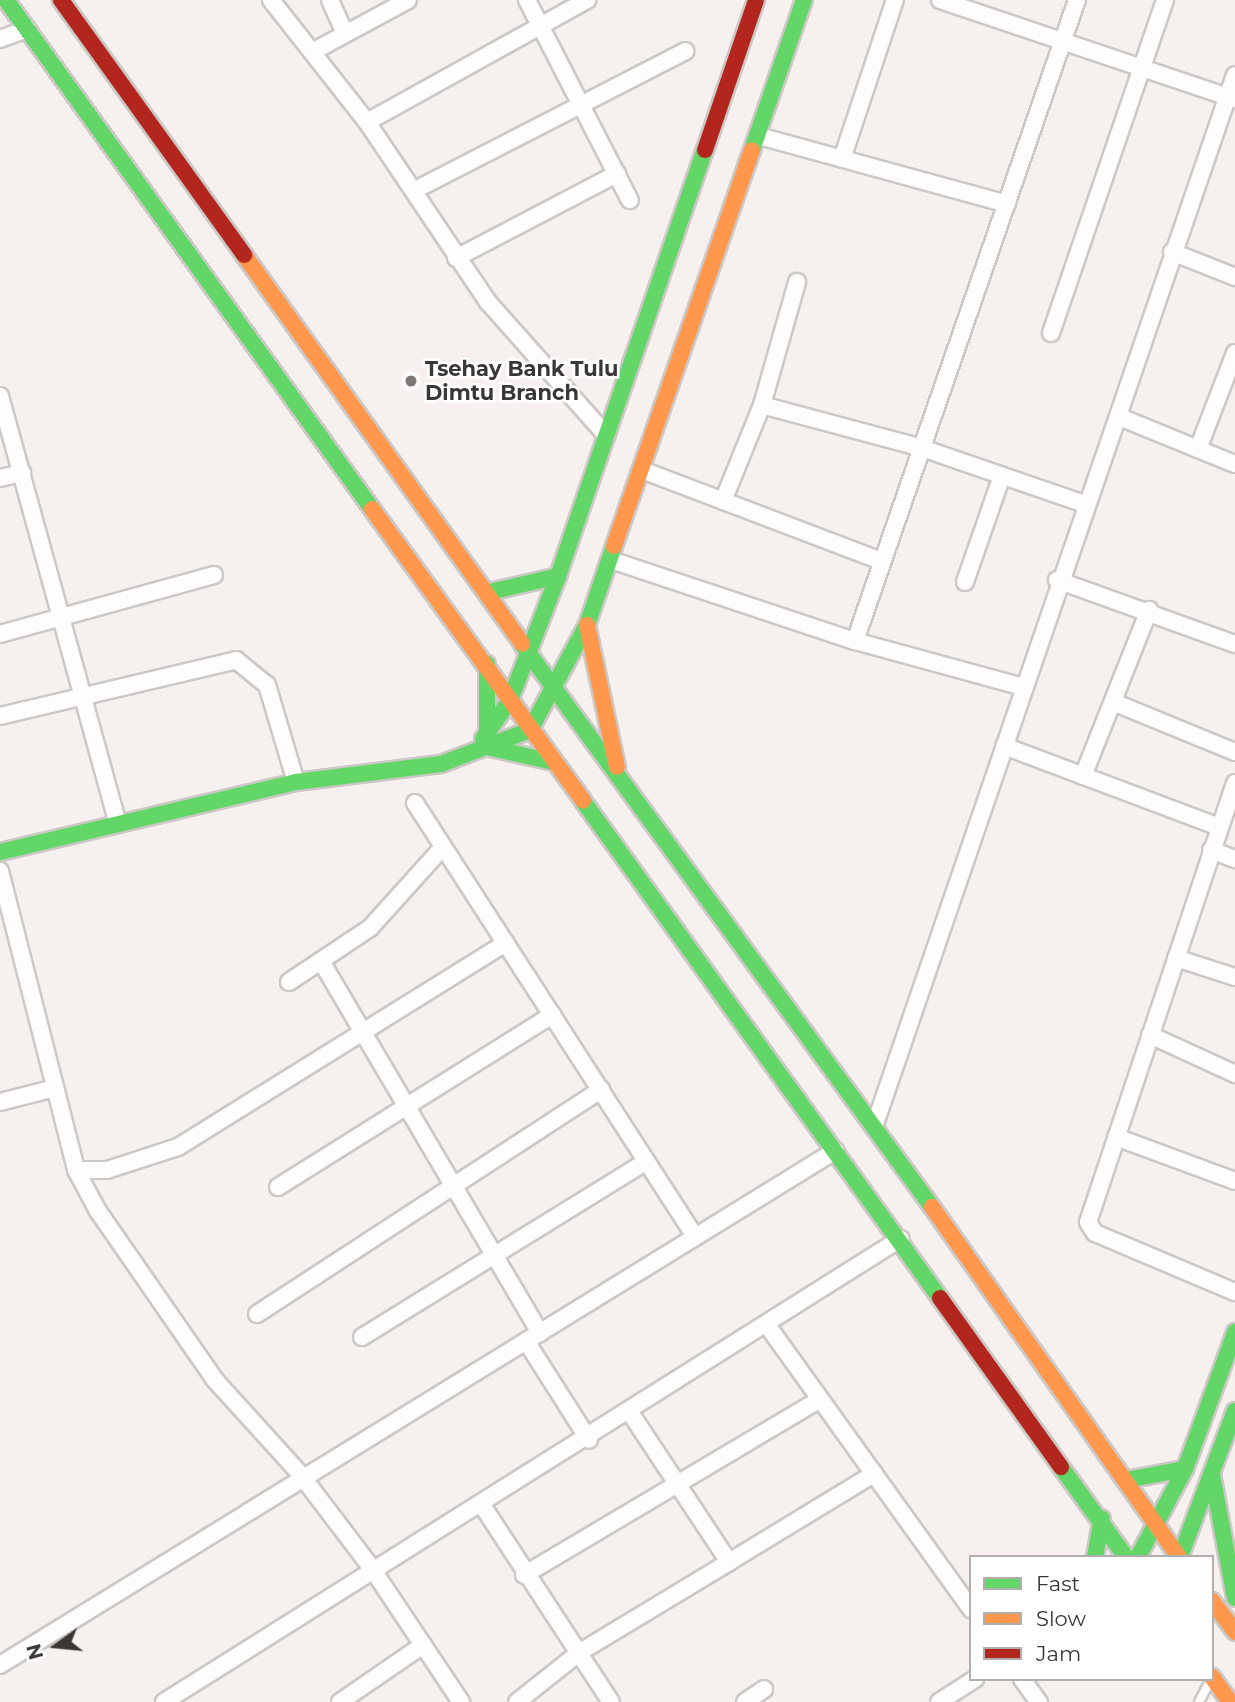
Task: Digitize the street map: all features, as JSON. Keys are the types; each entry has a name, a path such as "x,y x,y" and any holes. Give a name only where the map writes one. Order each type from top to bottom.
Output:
{"main road":[{"path":"6,0 487,664 530,730 1102,1519 1125,1555"},
{"path":"61,0 490,592 555,690 874,1127 1178,1555"},
{"path":"475,755 487,732 510,700 530,652 756,0"},
{"path":"0,852 117,822 296,782 475,755 530,730 555,690 587,625 804,0"},
{"path":"490,592 558,576"},
{"path":"587,625 619,779"},
{"path":"487,664 487,732"},
{"path":"491,748 553,762"},
{"path":"1139,1555 1185,1469 1235,1332"},
{"path":"1181,1555 1235,1411"},
{"path":"1126,1480 1185,1469"},
{"path":"1212,1475 1235,1598"},
{"path":"1095,1555 1102,1519"},
{"path":"1214,1604 1235,1632"},
{"path":"1213,1681 1230,1702"}],"street":[{"path":"271,0 367,122 415,190 456,258 520,344 606,435"},
{"path":"330,0 345,34"},
{"path":"312,52 408,0"},
{"path":"527,0 630,200"},
{"path":"367,122 540,23 587,0"},
{"path":"842,159 895,0"},
{"path":"940,0 987,8 1060,41 1231,98"},
{"path":"855,641 919,447 1007,204 1060,41 1077,0"},
{"path":"1051,334 1165,0"},
{"path":"0,39 27,29"},
{"path":"415,190 579,101 685,51"},
{"path":"874,1127 1004,746 1057,580 1122,418 1172,252 1231,98 1235,75"},
{"path":"759,136 1007,204"},
{"path":"456,258 617,174"},
{"path":"1172,252 1235,276"},
{"path":"723,501 762,405 797,282"},
{"path":"1198,449 1235,353"},
{"path":"1,391 117,822"},
{"path":"762,405 919,447 1086,504"},
{"path":"1122,418 1235,464"},
{"path":"642,470 881,561"},
{"path":"0,478 22,473"},
{"path":"965,582 1002,476"},
{"path":"611,560 855,641 1023,687"},
{"path":"0,634 61,621 214,575"},
{"path":"1057,580 1149,610 1235,644"},
{"path":"1083,776 1149,610"},
{"path":"0,716 236,660 267,685 296,782"},
{"path":"1113,702 1235,752"},
{"path":"1004,746 1219,827"},
{"path":"1235,783 1088,1222 1095,1233 1235,1292"},
{"path":"415,803 645,1163 694,1235"},
{"path":"289,982 370,928 443,847"},
{"path":"1211,850 1235,859"},
{"path":"0,871 76,1170 98,1211 215,1380 301,1475 373,1570 461,1702"},
{"path":"76,1170 107,1170 178,1147 506,943"},
{"path":"1177,958 1235,977"},
{"path":"321,961 455,1179 540,1333"},
{"path":"278,1187 552,1015"},
{"path":"1150,1035 1235,1073"},
{"path":"0,1102 55,1088"},
{"path":"257,1314 455,1179 600,1090"},
{"path":"1116,1137 1235,1181"},
{"path":"0,1665 301,1475 526,1342 694,1235 835,1151"},
{"path":"362,1337 498,1256 645,1163"},
{"path":"164,1702 373,1570 631,1414 900,1239"},
{"path":"767,1325 969,1606"},
{"path":"526,1342 589,1440"},
{"path":"524,1575 820,1399"},
{"path":"631,1414 675,1486 729,1562"},
{"path":"517,1702 580,1652 874,1474"},
{"path":"482,1505 524,1575 580,1652 611,1702"},
{"path":"340,1702 423,1645"},
{"path":"939,1702 972,1681"},
{"path":"1023,1681 1039,1702"},
{"path":"744,1702 764,1689"}],"lane":[{"path":"1199,1702 1210,1681"}],"traffic: fast":[{"path":"6,0 372,509"},
{"path":"752,150 804,0"},
{"path":"483,739 510,700 558,576 705,150"},
{"path":"0,852 296,782 441,764 530,730 587,625 614,546"},
{"path":"490,592 558,576"},
{"path":"522,644 932,1207"},
{"path":"487,664 487,732"},
{"path":"491,748 553,762"},
{"path":"583,801 940,1298"},
{"path":"1139,1555 1185,1469 1235,1332"},
{"path":"1181,1555 1235,1411"},
{"path":"1061,1467 1125,1555"},
{"path":"1126,1480 1185,1469"},
{"path":"1212,1474 1235,1598"},
{"path":"1095,1555 1102,1519"}],"traffic: slow":[{"path":"614,546 752,150"},
{"path":"244,255 522,644"},
{"path":"372,509 583,801"},
{"path":"587,625 617,767"},
{"path":"932,1207 1178,1555"},
{"path":"1214,1604 1235,1632"},
{"path":"1214,1680 1230,1702"}],"traffic: jam":[{"path":"61,0 244,255"},
{"path":"705,150 756,0"},
{"path":"940,1298 1061,1467"}],"place":[{"name":"Tsehay Bank Tulu Dimtu Branch","path":"411,381"}]}
